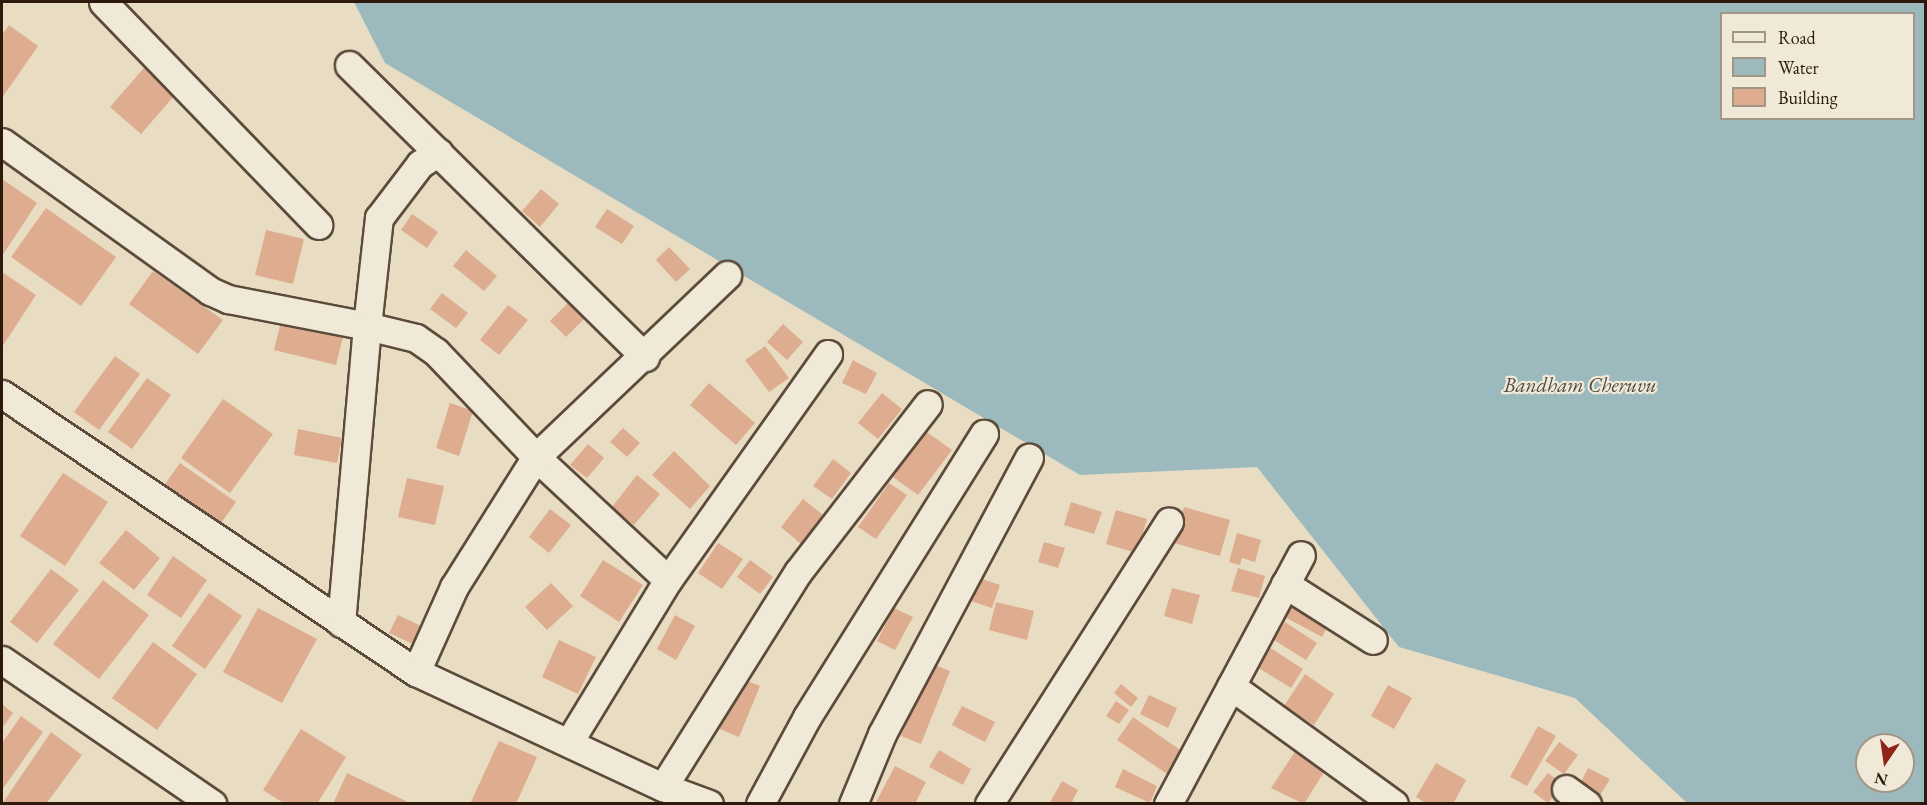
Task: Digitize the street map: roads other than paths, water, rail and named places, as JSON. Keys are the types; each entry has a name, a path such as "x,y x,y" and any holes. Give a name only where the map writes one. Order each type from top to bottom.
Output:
{"street":[{"path":"103,2 131,12 318,225"},
{"path":"349,65 645,357"},
{"path":"2,142 210,291 228,299 416,338 436,352 536,457 668,580"},
{"path":"341,623 367,326 379,218 420,165 439,152"},
{"path":"416,672 454,588 536,457 645,357 727,275"},
{"path":"569,742 668,580 828,354"},
{"path":"2,393 416,672 663,787 709,804"},
{"path":"663,787 798,572 928,404"},
{"path":"760,804 807,717 984,434"},
{"path":"853,804 882,734 1029,458"},
{"path":"989,804 1169,521"},
{"path":"1168,804 1301,555"},
{"path":"1285,584 1373,640"},
{"path":"2,660 212,804"},
{"path":"1231,686 1394,804"}],"water":[{"name":"Bandham Cheruvu","path":"354,2 1925,2 1925,803 1687,803 1575,698 1399,647 1257,467 1080,475 385,63"}]}
